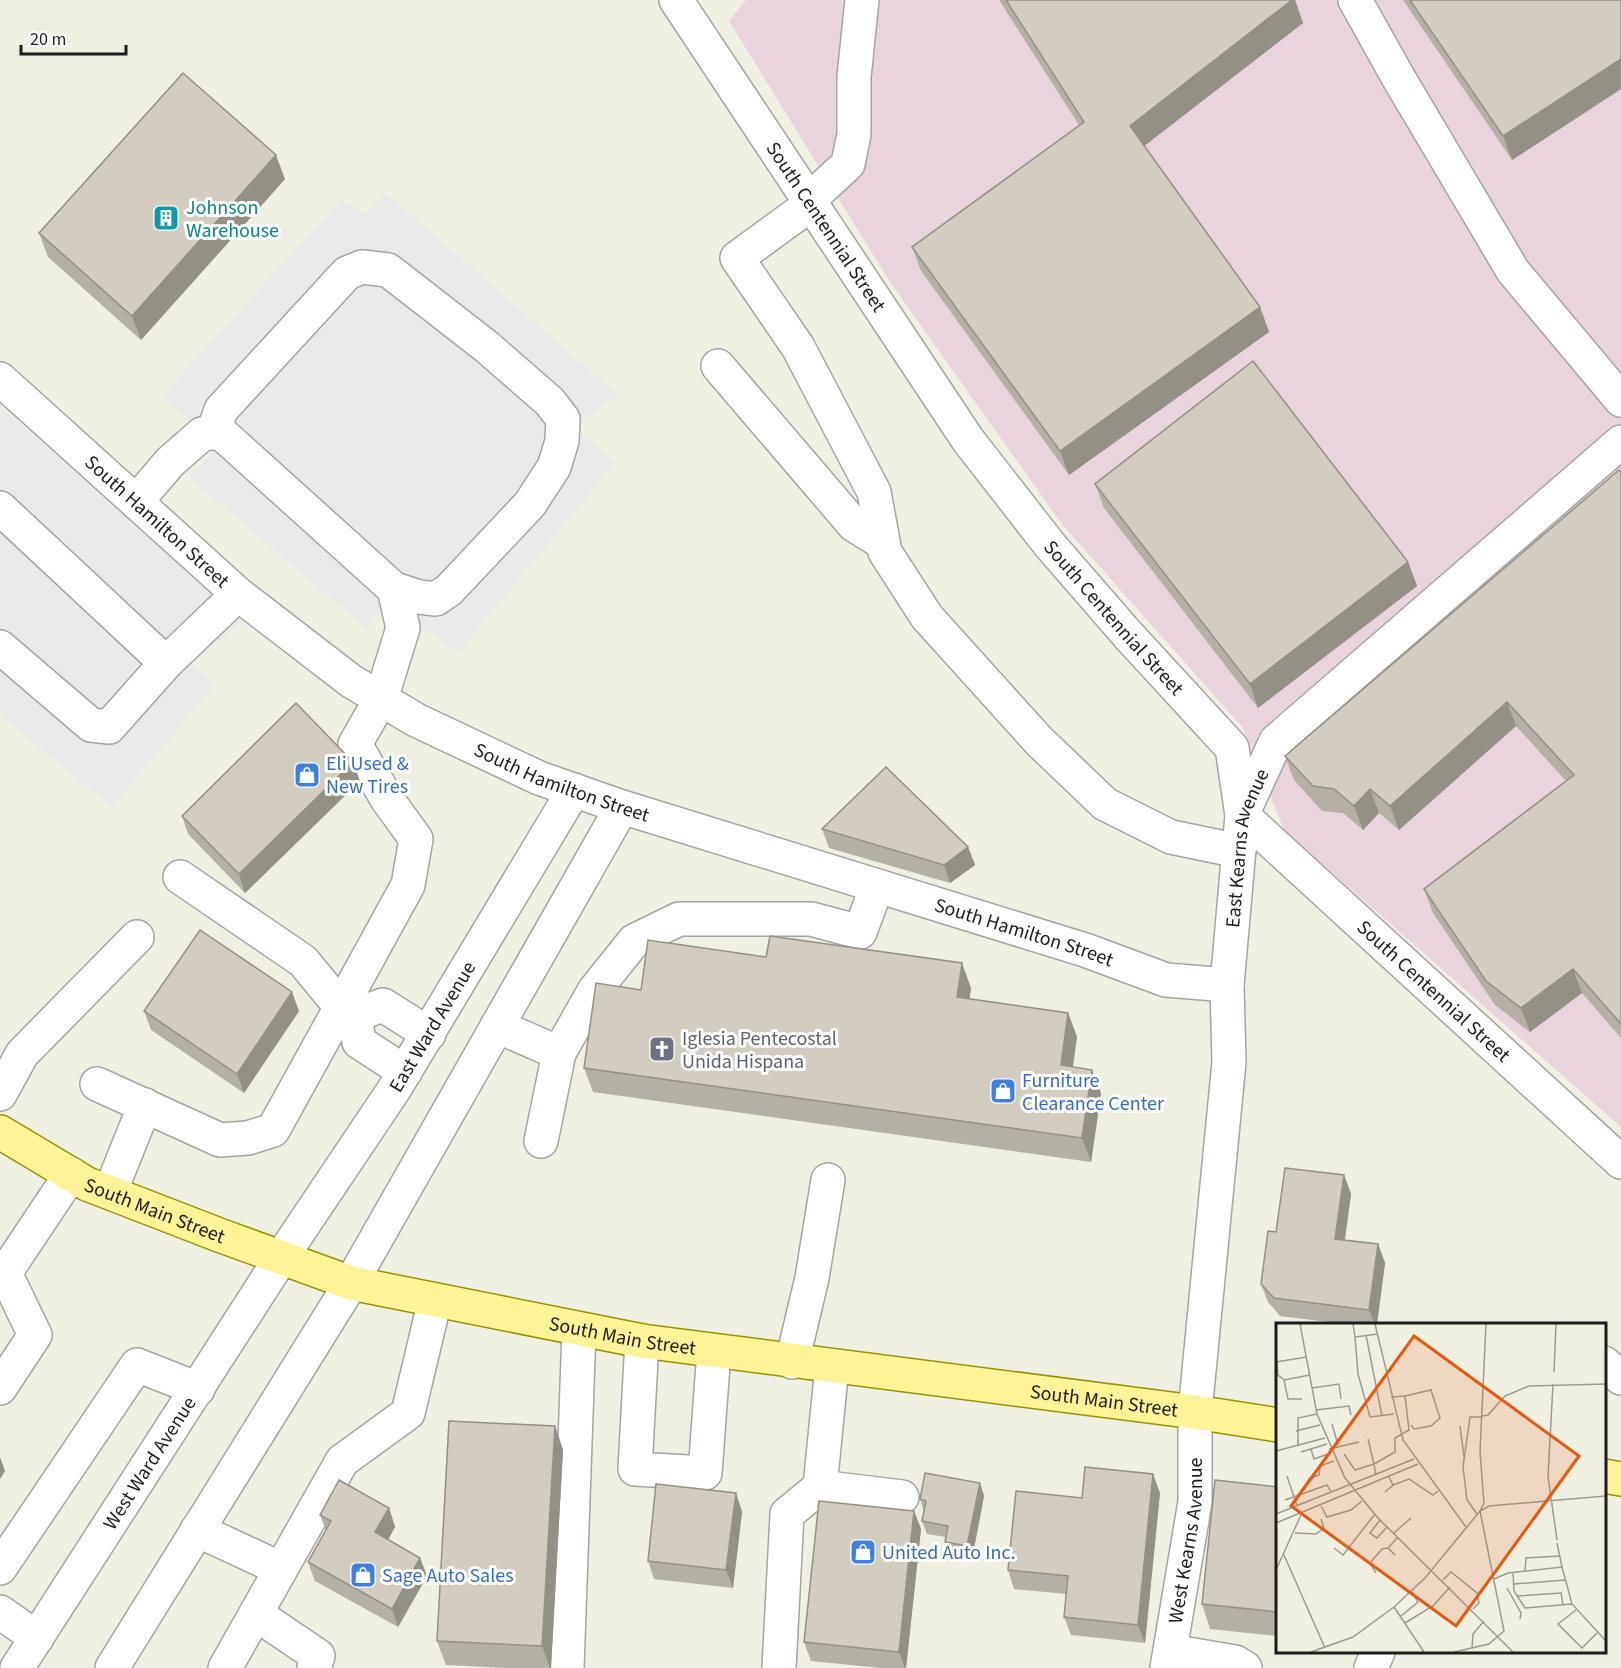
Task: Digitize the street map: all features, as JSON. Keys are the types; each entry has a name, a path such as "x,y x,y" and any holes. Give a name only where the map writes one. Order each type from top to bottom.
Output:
{"main road":[{"name":"South Main Street","path":"3,1140 87,1184 351,1283 642,1341 1195,1412 1276,1425"},
{"path":"1606,1476 1621,1479"}],"street":[{"name":"South Centennial Street","path":"676,0 968,440 1049,544 1128,635 1232,747 1242,815 1621,1162"},
{"path":"862,0 854,77 854,134 848,164 810,202 737,258 798,347 874,492 885,552 927,617 1039,741 1105,804 1171,837 1239,851"},
{"path":"1355,0 1513,271 1621,400"},
{"path":"362,267 387,270 487,346 518,376 550,402 563,419 562,441 554,467 530,504 449,590 436,599 419,597 394,589 220,432 217,421 221,410 347,273 362,267"},
{"path":"718,366 854,525 883,543"},
{"name":"South Hamilton Street","path":"0,379 238,594 351,681 416,720 539,778 622,807 1085,950 1166,980 1227,985"},
{"path":"136,502 170,462 202,434 220,432"},
{"name":"East Kearns Avenue","path":"1195,1412 1229,1062 1227,985 1242,815 1276,741 1621,442"},
{"path":"0,508 166,663"},
{"path":"97,1084 220,1140 248,1138 273,1130 348,1011 408,885 416,839 387,799 355,744 381,699 402,628 394,589"},
{"path":"0,647 92,725 109,727 166,663 238,594"},
{"name":"East Ward Avenue","path":"281,1258 429,1034 574,790"},
{"path":"112,1668 351,1283 622,807"},
{"path":"180,877 303,962 348,1011 359,1042 405,1072"},
{"path":"541,1141 559,1053 594,991 634,941 679,919 811,919 860,932 877,886"},
{"path":"0,1094 11,1046 137,937"},
{"path":"348,1011 384,1005 429,1034"},
{"path":"497,1026 559,1053"},
{"path":"110,1192 145,1105"},
{"path":"0,1389 35,1335 5,1273 71,1174"},
{"path":"792,1362 812,1278 828,1180"},
{"name":"West Ward Avenue","path":"17,1668 281,1258"},
{"path":"225,1668 342,1461 408,1413 435,1300"},
{"path":"567,1668 579,1330"},
{"path":"642,1341 635,1469 705,1473 714,1351"},
{"path":"1606,1363 1621,1378"},
{"path":"0,1568 137,1365 198,1389"},
{"path":"779,1668 788,1514 820,1487 832,1366"},
{"name":"West Kearns Avenue","path":"1168,1659 1195,1502 1195,1412"},
{"path":"820,1487 902,1497"},
{"path":"197,1530 281,1569"},
{"path":"0,1612 37,1638"},
{"path":"256,1614 318,1656 314,1668"},
{"path":"1371,1668 1378,1653"},
{"path":"1168,1659 1235,1662 1245,1668"}],"shaded area":[{"path":"746,0 1621,0 1621,1127 1284,830 1243,728 1061,523 890,282 729,21"},
{"path":"386,193 619,396 571,426 616,462 458,653 426,630 383,605 367,629 189,477 218,447 161,397 341,200 367,213"},
{"path":"0,407 244,619 191,665 216,683 112,807 0,715"}],"building":[{"path":"1006,0 1292,0 1130,126 1260,307 1060,451 912,247 1084,122"},
{"path":"1410,0 1621,0 1621,59 1503,136"},
{"name":"Johnson Warehouse","path":"183,73 276,155 132,316 39,233"},
{"path":"1253,361 1408,562 1250,684 1095,484"},
{"path":"1619,470 1621,472 1621,1024 1573,969 1521,1008 1486,981 1424,889 1574,775 1507,702 1390,806 1370,789 1354,806 1334,789 1313,786 1285,756"},
{"path":"296,703 353,762 239,874 182,816"},
{"path":"886,767 968,847 944,865 822,829"},
{"path":"200,930 292,992 237,1074 144,1011"},
{"path":"770,936 962,963 957,997 1068,1013 1061,1065 1092,1070 1082,1138 584,1068 596,983 641,990 648,940 766,957"},
{"path":"1285,1168 1344,1175 1335,1239 1378,1244 1369,1310 1274,1298 1261,1284 1268,1231 1276,1232"},
{"path":"449,1421 555,1426 542,1646 437,1641"},
{"path":"1085,1467 1153,1474 1138,1625 1064,1617 1068,1576 1008,1570 1016,1491 1082,1498"},
{"path":"925,1473 980,1483 967,1546 945,1542 948,1526 922,1521 926,1501 920,1499"},
{"path":"339,1480 389,1508 375,1532 420,1558 392,1609 308,1562 331,1521 320,1515"},
{"path":"1215,1480 1276,1487 1276,1612 1202,1604"},
{"path":"656,1484 736,1493 726,1570 648,1561"},
{"path":"819,1501 914,1511 899,1652 804,1642"}],"place":[{"name":"Johnson Warehouse","path":"166,218"},
{"name":"Eli Used & New Tires","path":"307,775"},
{"name":"Iglesia Pentecostal Unida Hispana","path":"662,1049"},
{"name":"Furniture Clearance Center","path":"1003,1091"},
{"name":"United Auto Inc.","path":"863,1552"},
{"name":"Sage Auto Sales","path":"363,1575"}]}
